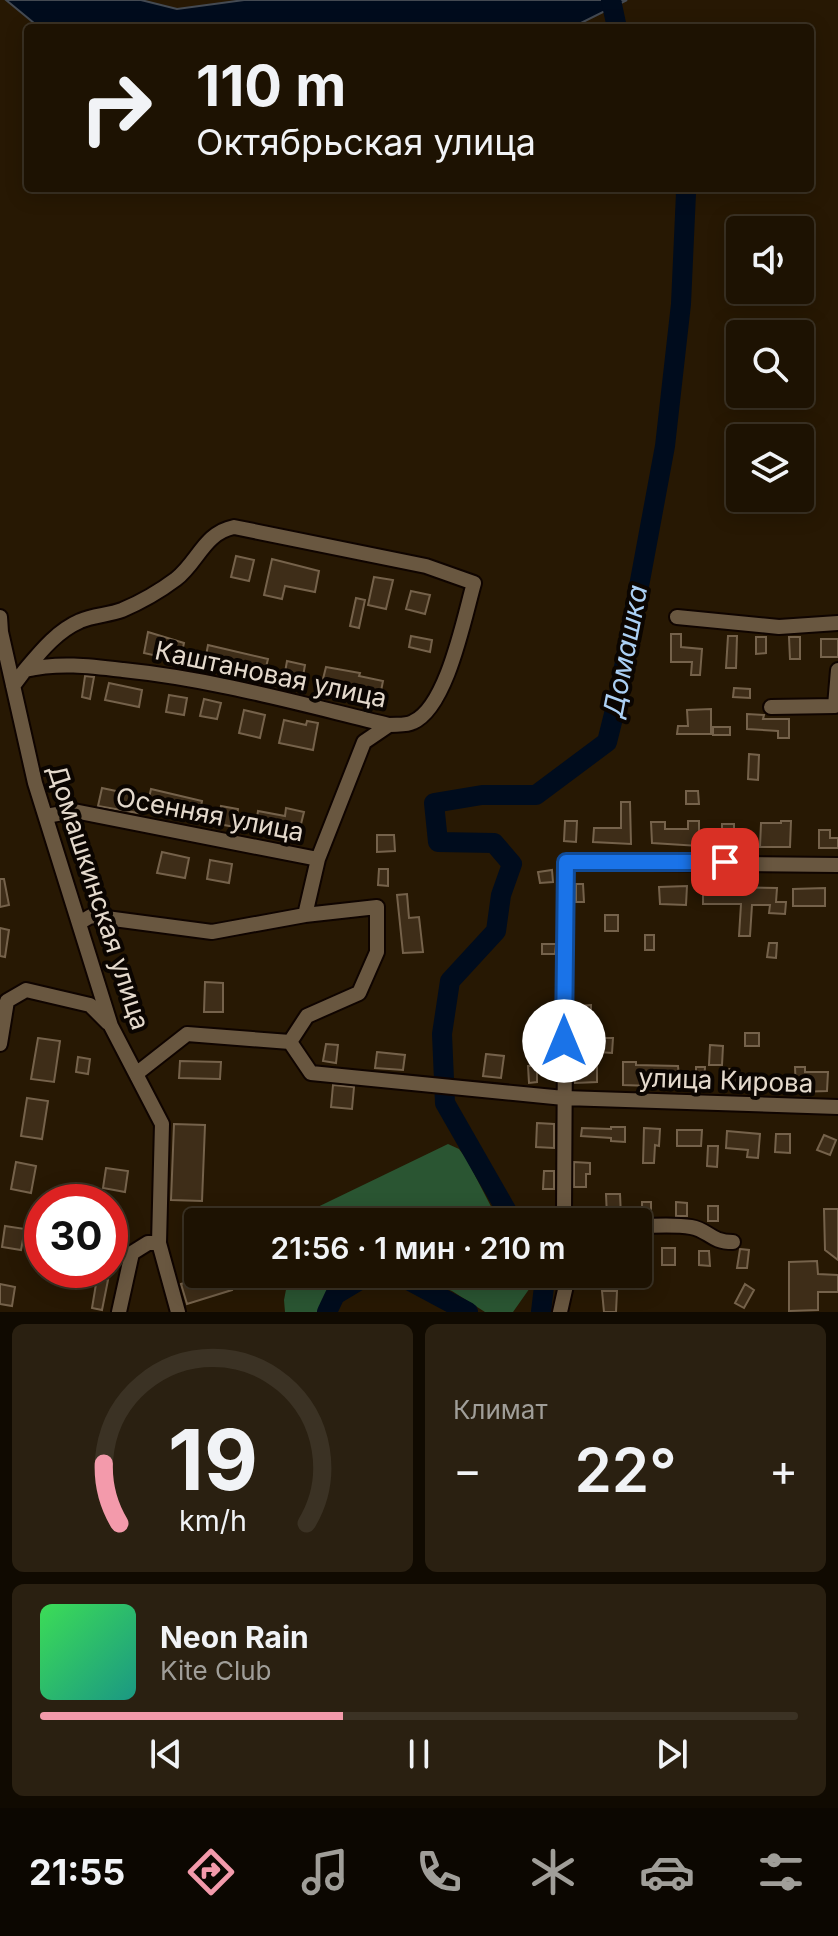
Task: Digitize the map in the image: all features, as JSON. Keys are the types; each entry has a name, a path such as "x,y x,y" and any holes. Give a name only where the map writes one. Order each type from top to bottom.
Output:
{"street":[{"name":"Каштановая улица","path":"234,527 426,566 474,583 450,671 427,713 411,724 389,725 176,675 61,665 25,670 52,640 80,621 122,610 160,591 186,572 206,541 221,529 234,527"},
{"name":"Домашкинская улица","path":"0,617 0,632 35,783 111,1026 162,1124 159,1243 178,1312"},
{"path":"677,617 779,627 838,623"},
{"path":"13,686 25,670"},
{"path":"771,707 835,706 838,670"},
{"path":"305,915 318,859 364,742 389,725"},
{"name":"Осенняя улица","path":"46,816 74,811 318,859"},
{"path":"564,1208 566,862 838,865"},
{"path":"79,923 91,916 212,932 305,915 377,907 377,952 359,993 307,1016 290,1042 187,1034 136,1074"},
{"path":"0,1044 4,1000 26,990 90,1005 111,1026"},
{"name":"улица Кирова","path":"290,1042 311,1073 564,1098 838,1107"},
{"path":"652,1226 691,1227 702,1230 717,1242 733,1242"},
{"path":"119,1312 132,1253 148,1243 159,1243"},
{"path":"560,1312 565,1288"}],"green space":[{"path":"448,1144 459,1149 466,1158 492,1208 315,1208"},
{"path":"286,1288 336,1288 320,1312 285,1312"},
{"path":"445,1288 530,1288 513,1312 485,1312"}],"water":[{"path":"6,0 141,0 177,9 244,0 627,0 579,24 35,24"}],"building":[{"path":"236,556 254,560 249,581 231,577"},
{"path":"272,559 319,571 315,592 285,586 282,599 264,595"},
{"path":"374,577 393,580 386,609 368,605"},
{"path":"411,591 430,595 425,614 406,609"},
{"path":"356,598 365,600 359,628 350,626"},
{"path":"148,632 184,643 180,661 144,653"},
{"path":"671,634 681,634 681,647 702,649 700,675 691,675 692,662 671,662"},
{"path":"411,636 432,640 430,652 409,647"},
{"path":"728,636 737,636 736,668 726,668"},
{"path":"756,637 766,637 766,653 756,654"},
{"path":"789,637 800,637 800,659 790,659"},
{"path":"821,639 838,639 838,657 821,657"},
{"path":"208,645 268,659 263,679 204,666"},
{"path":"287,661 305,665 302,682 284,678"},
{"path":"326,667 383,681 379,701 321,687"},
{"path":"85,676 94,677 90,699 82,697"},
{"path":"109,683 142,690 139,707 105,700"},
{"path":"734,688 750,689 750,698 733,697"},
{"path":"169,695 187,698 184,715 166,712"},
{"path":"204,699 221,703 217,719 200,716"},
{"path":"711,709 711,734 677,734 678,726 688,726 687,710"},
{"path":"244,710 265,715 260,738 239,733"},
{"path":"747,714 764,715 763,719 789,719 789,738 778,738 778,731 747,729"},
{"path":"284,720 306,725 307,721 318,723 313,750 279,743"},
{"path":"713,727 730,727 730,735 713,735"},
{"path":"749,754 759,755 758,780 748,779"},
{"path":"102,788 149,798 151,789 202,801 199,817 140,806 138,813 98,806"},
{"path":"686,791 698,791 699,804 686,804"},
{"path":"621,802 630,802 631,844 593,842 594,828 621,828"},
{"path":"221,806 238,809 235,827 218,824"},
{"path":"286,808 304,812 298,836 272,830 272,834 255,831 258,811 285,816"},
{"path":"565,821 577,821 576,842 564,841"},
{"path":"688,821 699,821 699,846 652,843 651,822 665,822 665,829 688,829"},
{"path":"791,821 790,847 760,847 761,823"},
{"path":"722,824 734,824 734,846 722,846"},
{"path":"819,830 830,830 830,838 838,838 838,848 819,848"},
{"path":"377,835 394,835 395,851 377,852"},
{"path":"162,852 189,858 185,878 157,873"},
{"path":"210,860 232,864 229,883 207,879"},
{"path":"379,869 388,869 388,886 378,885"},
{"path":"552,870 553,882 540,883 538,872"},
{"path":"0,879 4,879 9,905 0,907"},
{"path":"576,884 583,884 584,902 576,902"},
{"path":"687,886 686,905 660,904 659,887"},
{"path":"703,887 777,888 776,902 786,902 785,914 769,913 770,905 752,905 750,936 739,936 741,904 703,904"},
{"path":"825,888 825,906 793,906 793,889"},
{"path":"407,894 409,918 419,917 423,952 403,953 397,895"},
{"path":"605,915 618,915 618,931 605,931"},
{"path":"0,928 9,930 5,957 0,956"},
{"path":"645,935 654,935 654,950 645,950"},
{"path":"769,943 777,943 776,958 767,957"},
{"path":"542,944 556,944 555,954 542,954"},
{"path":"205,982 223,983 223,1012 204,1012"},
{"path":"591,1005 591,1025 575,1026 575,1006"},
{"path":"541,1031 555,1031 555,1042 541,1042"},
{"path":"745,1033 759,1033 759,1046 745,1046"},
{"path":"38,1038 60,1041 54,1082 31,1079"},
{"path":"600,1038 613,1038 612,1053 599,1052"},
{"path":"326,1044 338,1045 336,1063 323,1061"},
{"path":"710,1045 723,1046 722,1065 709,1065"},
{"path":"377,1052 405,1055 403,1070 375,1068"},
{"path":"486,1054 504,1056 501,1078 483,1076"},
{"path":"78,1057 90,1059 88,1074 76,1072"},
{"path":"180,1061 221,1062 220,1079 179,1078"},
{"path":"623,1062 678,1066 680,1087 623,1085"},
{"path":"575,1064 597,1064 597,1082 575,1083"},
{"path":"528,1066 537,1066 537,1082 529,1083"},
{"path":"696,1067 705,1067 704,1083 696,1083"},
{"path":"795,1067 805,1067 805,1072 828,1072 827,1091 796,1092"},
{"path":"723,1069 736,1069 736,1087 723,1087"},
{"path":"333,1085 354,1087 352,1109 331,1107"},
{"path":"27,1098 48,1101 42,1139 21,1136"},
{"path":"537,1123 554,1124 554,1148 536,1147"},
{"path":"174,1124 205,1125 202,1201 171,1200"},
{"path":"625,1127 625,1142 581,1136 582,1128"},
{"path":"644,1128 660,1129 654,1163 643,1163"},
{"path":"677,1130 702,1130 701,1146 677,1146"},
{"path":"727,1131 760,1134 758,1158 747,1157 748,1150 726,1148"},
{"path":"776,1134 790,1134 790,1153 775,1152"},
{"path":"824,1135 836,1140 830,1155 817,1150"},
{"path":"708,1146 718,1146 717,1167 707,1166"},
{"path":"16,1162 36,1166 33,1184 24,1184 24,1192 11,1189"},
{"path":"574,1162 590,1163 586,1187 574,1187"},
{"path":"106,1168 128,1171 126,1184 104,1184"},
{"path":"544,1171 554,1171 554,1189 543,1189"},
{"path":"606,1194 620,1194 621,1208 607,1208"},
{"path":"642,1202 651,1202 651,1208 642,1208"},
{"path":"676,1202 687,1203 687,1216 676,1216"},
{"path":"708,1206 718,1206 718,1221 708,1221"},
{"path":"824,1209 838,1209 838,1260 825,1250"},
{"path":"5,1226 24,1229 21,1250 2,1247"},
{"path":"662,1248 675,1248 675,1265 662,1265"},
{"path":"740,1249 749,1250 747,1268 737,1268"},
{"path":"699,1251 709,1251 710,1266 699,1265"},
{"path":"817,1261 818,1274 838,1275 838,1292 818,1292 818,1310 789,1311 789,1262"},
{"path":"184,1283 184,1288 232,1290 187,1304 181,1284"},
{"path":"0,1284 15,1287 12,1306 0,1304"},
{"path":"745,1284 754,1290 744,1308 735,1303"},
{"path":"95,1288 106,1288 102,1310 92,1308"},
{"path":"602,1291 617,1291 616,1312 604,1312"}],"waterway":[{"name":"Домашка","path":"611,0 616,24"},
{"name":"Домашка","path":"505,1208 445,1103 442,1034 450,981 496,931 501,895 512,864 494,843 438,842 434,803 482,795 536,795 607,742 619,694 665,446 681,304 686,192"},
{"name":"Домашка","path":"327,1312 335,1295 370,1274 408,1280 468,1312"},
{"name":"Домашка","path":"541,1312 544,1288"}],"route":[{"path":"564,1041 566,862 725,862"}]}
